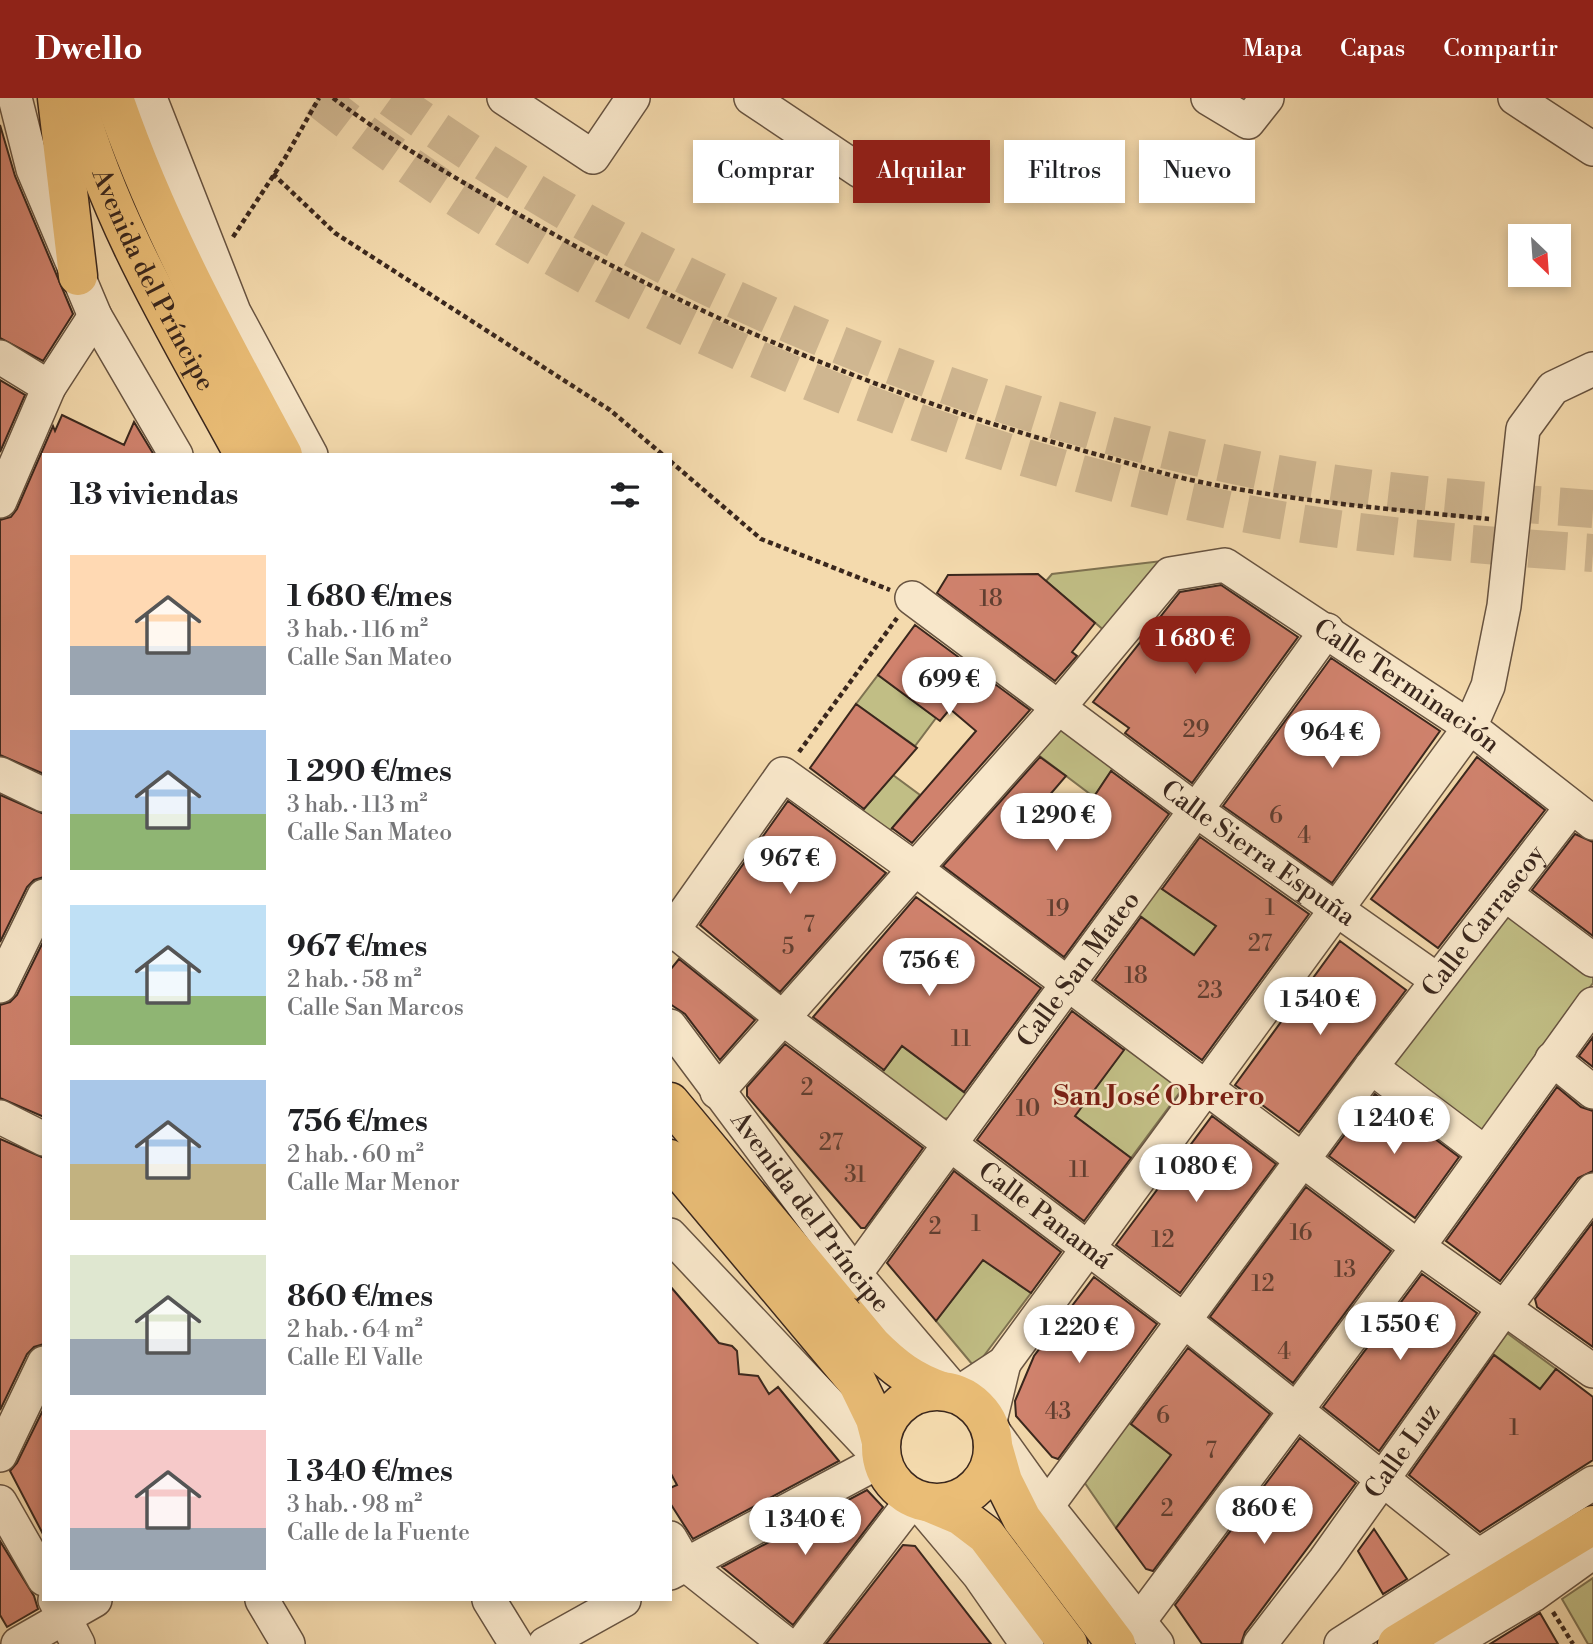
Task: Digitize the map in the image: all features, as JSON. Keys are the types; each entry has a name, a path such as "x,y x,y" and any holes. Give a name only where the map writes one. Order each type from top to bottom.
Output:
{"main road":[{"path":"57,98 78,276"},
{"name":"Avenida del Príncipe","path":"76,98 102,173 135,253 243,453"},
{"name":"Avenida del Príncipe","path":"114,98 169,239 282,453"},
{"name":"Avenida del Príncipe","path":"672,1104 872,1345 896,1369 916,1382 949,1393"},
{"path":"672,1161 857,1382 875,1419 882,1451 894,1483 922,1501 961,1516 986,1535 1068,1644"},
{"path":"882,1451 884,1428 901,1405 927,1392 949,1393 981,1412 991,1435 1003,1481 1021,1519 1138,1636"},
{"path":"922,1501 946,1503 975,1489 992,1462 991,1435"},
{"path":"1397,1644 1593,1525"}],"street":[{"path":"15,98 33,169 95,316 175,453"},
{"path":"150,98 214,267 234,312 310,453"},
{"path":"504,98 593,156 633,98"},
{"path":"1208,98 1248,122 1267,98"},
{"path":"1515,98 1593,149"},
{"path":"772,104 853,166"},
{"path":"0,501 49,387 95,316"},
{"path":"0,357 49,387"},
{"path":"949,1393 1004,1363 1470,727 1488,687 1499,633 1523,429 1553,387 1593,369"},
{"name":"Calle Terminación","path":"1059,707 1170,574 1225,565 1470,727 1582,816"},
{"name":"Calle Sierra Espuña","path":"912,598 1197,811 1337,907 1437,980"},
{"name":"Calle San Mateo","path":"855,1274 1067,983 1197,811 1327,630"},
{"path":"717,1092 1059,707"},
{"path":"0,774 42,794"},
{"path":"672,932 783,774 914,868 1418,1247 1593,1371"},
{"name":"Calle Carrascoy","path":"1047,1506 1182,1319 1437,980 1505,894 1582,816"},
{"path":"1505,894 1593,960"},
{"path":"0,986 42,900"},
{"name":"Calle Panamá","path":"672,932 1182,1319 1480,1557"},
{"path":"1004,1363 991,1435 1047,1506 1138,1636 1298,1410 1593,1004"},
{"name":"Avenida del Príncipe","path":"672,1029 855,1274 949,1393"},
{"path":"1552,1059 1593,1091"},
{"path":"1371,1067 1485,1153"},
{"path":"0,1117 42,1138"},
{"name":"Calle Luz","path":"1260,1644 1325,1560 1505,1307 1593,1190"},
{"path":"676,1251 882,1451 675,1558 786,1644"},
{"path":"0,1455 42,1367"},
{"path":"1340,1644 1593,1483"},
{"path":"802,1644 922,1501 979,1575 1027,1644"},
{"path":"0,1503 42,1576"},
{"path":"1450,1644 1540,1590 1593,1552"},
{"path":"19,1644 66,1620 94,1601"},
{"path":"263,1601 288,1644"},
{"path":"490,1601 516,1644"},
{"path":"545,1644 622,1601"}],"path":[{"path":"214,267 319,98"},
{"path":"333,98 392,142 563,240 719,321 887,390 1018,433 1191,480 1345,505 1512,521"},
{"path":"273,174 335,233 610,410 661,453"},
{"path":"672,463 761,539 912,598 783,774"},
{"path":"1540,1590 1573,1644"}],"shaded area":[{"path":"1162,561 1106,632 1046,581 1052,574"},
{"path":"878,675 936,718 915,746 856,704"},
{"path":"1063,724 1114,767 1094,797 1037,754"},
{"path":"893,775 920,795 889,832 862,811"},
{"path":"1159,887 1216,926 1194,955 1139,915"},
{"path":"1505,907 1593,971 1593,983 1480,1135 1386,1063"},
{"path":"902,1046 970,1097 955,1117 942,1119 882,1072"},
{"path":"1125,1048 1178,1086 1180,1092 1131,1158 1075,1116"},
{"path":"983,1260 1031,1293 977,1365 972,1364 936,1321"},
{"path":"1507,1333 1556,1369 1540,1389 1492,1353"},
{"path":"1123,1418 1171,1455 1116,1528 1080,1476"},
{"path":"1593,1578 1593,1644 1588,1644 1562,1599"}],"building":[{"path":"0,125 15,176 73,314 43,361 0,338"},
{"path":"0,380 25,395 0,452"},
{"path":"62,415 124,445 134,422 153,453 42,453 42,773 0,755 0,520 11,517 17,509 53,426 55,431"},
{"path":"1038,574 1095,623 1072,652 1077,656 1055,681 937,593 948,575"},
{"path":"1221,585 1298,637 1192,783 1125,733 1129,728 1093,702 1180,592"},
{"path":"915,625 1030,710 912,843 892,828 976,731 950,709 940,721 878,675"},
{"path":"1331,658 1440,731 1332,883 1223,806"},
{"path":"856,704 917,748 864,809 810,768"},
{"path":"1040,757 1066,776 1047,798 1079,819 1111,771 1169,814 1064,957 943,866"},
{"path":"1477,757 1545,810 1438,948 1371,899"},
{"path":"0,795 42,813 42,878 34,880 27,887 0,942"},
{"path":"788,801 886,873 780,992 700,925"},
{"path":"1575,834 1593,842 1593,936 1532,890"},
{"path":"1200,837 1309,914 1202,1060 1095,980 1141,917 1194,955 1216,926 1162,889"},
{"path":"916,897 1041,988 964,1092 902,1046 884,1070 813,1017"},
{"path":"1340,941 1406,990 1299,1132 1235,1085"},
{"path":"42,944 42,1116 0,1098 0,1005 10,1002 17,995"},
{"path":"679,959 755,1020 720,1060 685,1014 672,1005 672,968"},
{"path":"1072,1011 1124,1050 1075,1116 1131,1158 1084,1221 977,1140"},
{"path":"1593,1037 1593,1067 1579,1056"},
{"path":"785,1044 923,1148 865,1228 861,1228 747,1096 747,1087"},
{"path":"1557,1087 1581,1107 1593,1111 1593,1171 1578,1178 1500,1281 1446,1241"},
{"path":"1375,1094 1459,1157 1415,1218 1329,1156"},
{"path":"1212,1116 1276,1164 1180,1293 1116,1245"},
{"path":"0,1139 42,1157 42,1345 34,1347 27,1354 0,1410"},
{"path":"954,1171 1061,1252 1031,1293 983,1260 936,1321 887,1263"},
{"path":"1306,1187 1391,1251 1293,1383 1210,1317"},
{"path":"1593,1222 1593,1347 1537,1307 1535,1299"},
{"path":"1422,1274 1477,1313 1379,1451 1323,1407"},
{"path":"1094,1277 1157,1324 1058,1459 1052,1457 1016,1416 1015,1401 1034,1356"},
{"path":"672,1288 719,1343 732,1346 737,1351 739,1374 758,1376 769,1394 778,1387 839,1461 693,1539 672,1506 672,1487 677,1485 672,1476"},
{"path":"1188,1348 1270,1414 1153,1571 1146,1569 1116,1528 1171,1455 1131,1424"},
{"path":"1494,1355 1540,1389 1556,1369 1593,1397 1593,1460 1480,1532 1409,1475"},
{"path":"42,1412 42,1532 10,1471 17,1463"},
{"path":"1300,1438 1356,1483 1245,1632 1241,1644 1202,1644 1175,1605"},
{"path":"867,1490 883,1507 793,1625 722,1567"},
{"path":"1374,1529 1407,1579 1383,1594 1358,1551"},
{"path":"0,1541 34,1596 38,1609 7,1627 0,1615"},
{"path":"903,1545 915,1546 991,1644 826,1644"},
{"path":"1540,1613 1558,1644 1490,1644"}],"tunnel":[{"path":"318,98 421,174 528,242 640,304 756,359 875,407 996,449 1119,484 1243,513 1373,534 1593,553"},
{"path":"391,98 489,164 590,225 695,280 802,329 912,373 1137,443 1252,469 1379,490 1593,509"}],"district":[{"name":"San José Obrero","path":"1159,1096"}]}
